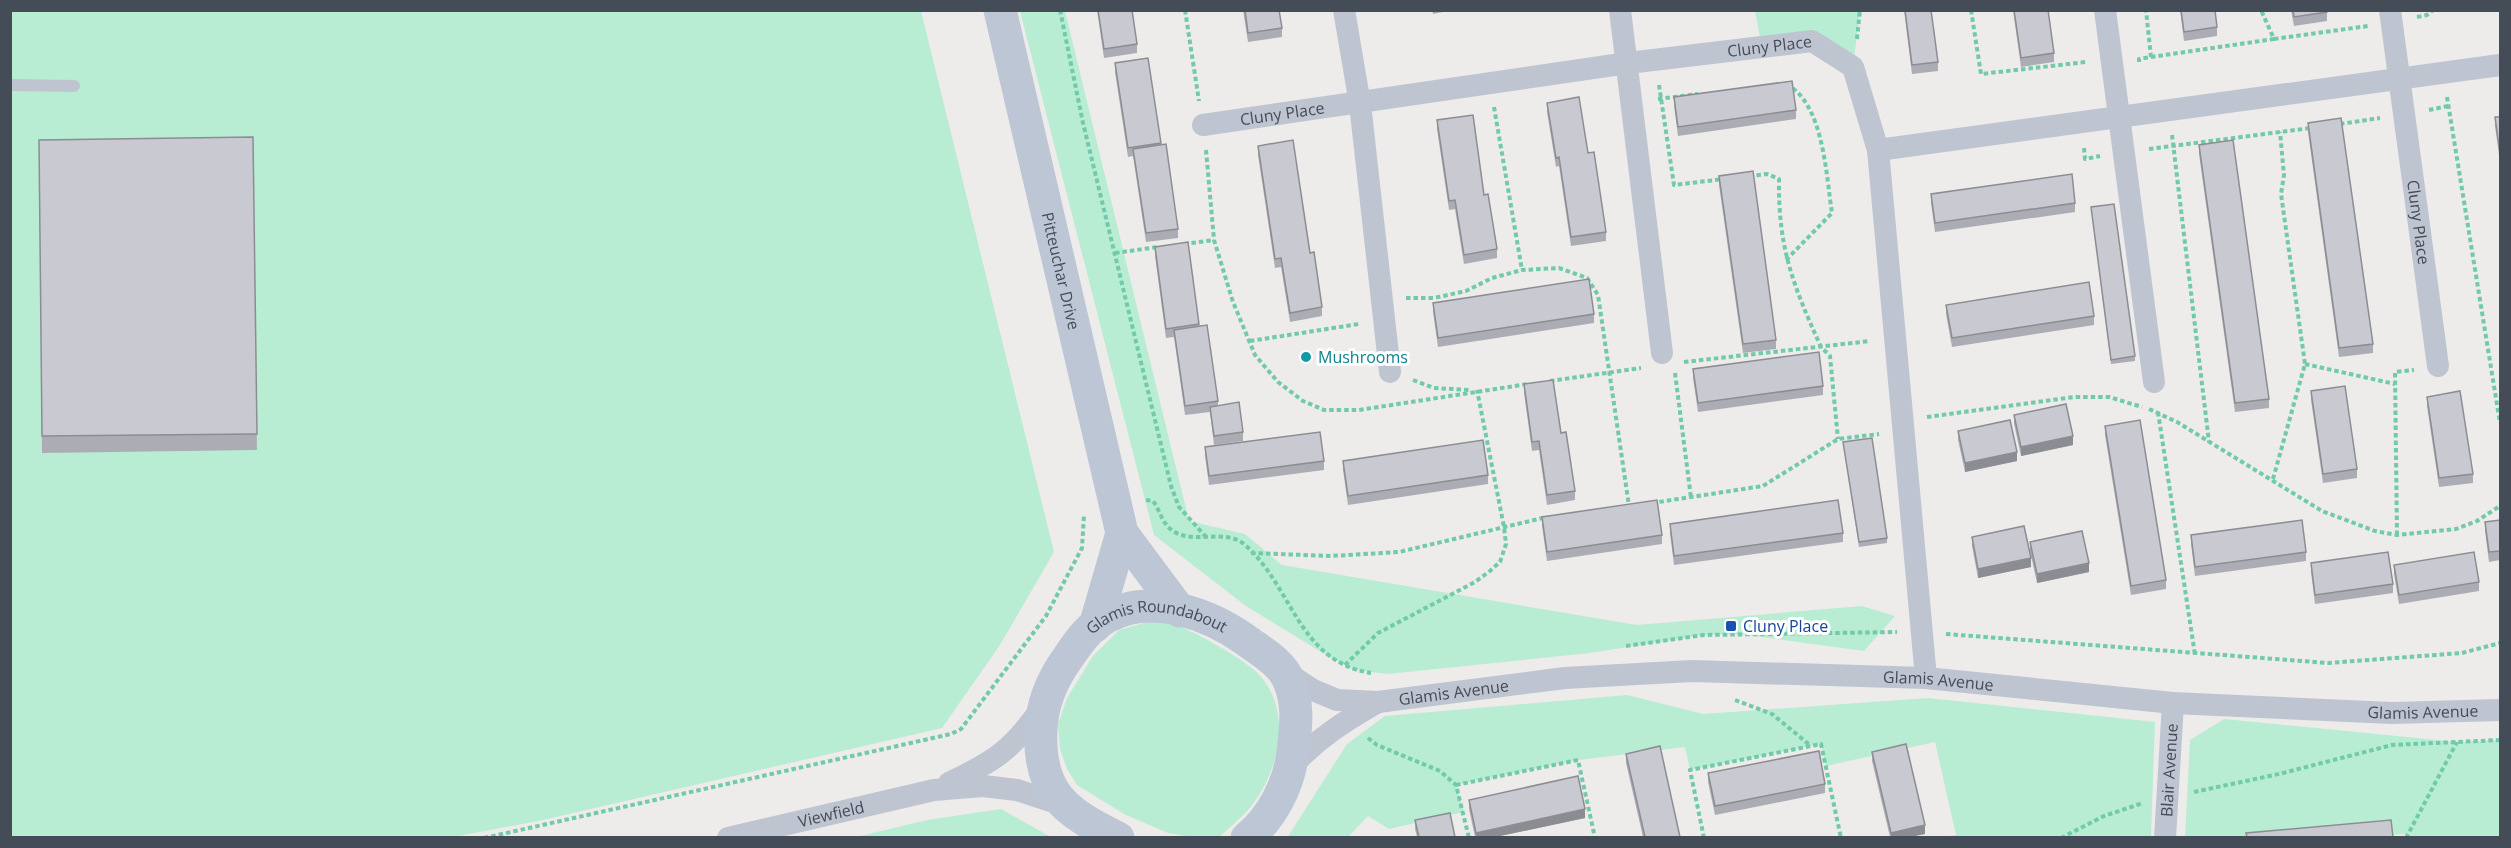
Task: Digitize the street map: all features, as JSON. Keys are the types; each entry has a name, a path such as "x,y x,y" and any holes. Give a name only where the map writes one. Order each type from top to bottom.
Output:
{"street":[{"name":"Pitteuchar Drive","path":"1000,10 1122,533 1180,611"},
{"path":"1344,10 1360,104 1390,372"},
{"path":"1620,10 1668,358"},
{"path":"2105,10 2154,382"},
{"name":"Cluny Place","path":"2391,16 2438,366"},
{"name":"Cluny Place","path":"1203,125 1360,104 1628,63 1812,41 1853,67 1878,150 1926,678"},
{"path":"1878,150 2500,65"},
{"name":"Pitteuchar Drive","path":"1095,626 1122,533"},
{"name":"Glamis Roundabout","path":"1118,837 1075,814 1050,789 1040,756 1041,712 1059,671 1083,637 1107,616 1137,608 1164,606 1211,620 1243,638 1284,671"},
{"path":"1249,837 1279,800 1292,766 1298,712 1284,671"},
{"name":"Glamis Avenue","path":"1284,671 1313,690 1337,700 1378,702 1596,675 1692,671 1926,678 2173,703 2392,713 2500,710"},
{"name":"Glamis Avenue","path":"1292,766 1314,743 1346,720 1378,702"},
{"name":"Blair Avenue","path":"2165,837 2173,703"},
{"name":"Viewfield","path":"934,790 984,766 1020,738 1044,704"},
{"name":"Viewfield","path":"728,837 934,790 983,786 1017,789 1069,808"}],"lane":[{"path":"10,85 74,86"}],"path":[{"path":"1060,10 1066,48 1171,486 1179,507 1206,537"},
{"path":"1185,10 1203,125 1214,240 1233,302 1255,355 1278,382 1303,401 1324,410 1359,410 1479,390 1609,373 1668,358 1821,347 1895,338"},
{"path":"1971,10 1981,74 2112,59 2139,59 2274,39 2391,16 2427,15 2433,10"},
{"path":"2146,10 2151,57"},
{"path":"2261,10 2274,39"},
{"path":"2139,59 2145,113"},
{"path":"1654,60 1674,185 1732,178"},
{"path":"2443,73 2500,423"},
{"path":"1489,83 1522,270"},
{"path":"1784,83 1799,91 1821,131 1832,213 1786,260"},
{"path":"1632,103 1705,93"},
{"path":"2336,124 2404,115 2448,106"},
{"path":"2168,110 2209,442"},
{"path":"2082,122 2085,159 2314,128"},
{"path":"2273,479 2305,364 2281,194 2284,175 2280,132"},
{"path":"1744,177 1767,174 1779,179 1779,215 1786,260 1821,347 1830,356 1838,439"},
{"path":"1181,244 1214,240"},
{"path":"1115,253 1170,246"},
{"path":"1382,298 1434,298 1466,291 1492,278 1522,270 1559,268 1587,278 1598,295 1629,506"},
{"path":"1250,341 1344,325 1384,322"},
{"path":"1668,358 1691,498"},
{"path":"2305,364 2395,384"},
{"path":"2397,535 2395,372 2438,366"},
{"path":"1390,372 1434,388 1479,390"},
{"path":"1345,665 1378,633 1475,582 1500,562 1506,544 1504,527 1479,390"},
{"path":"1650,503 1763,486 1838,439 2074,397 2109,397 2157,411 2273,479 2322,511 2354,525 2397,535 2456,529 2477,521 2500,506"},
{"path":"2157,411 2195,655"},
{"path":"1146,500 1153,501 1165,523 1173,531 1185,536 1233,539 1243,543 1271,578 1319,650 1345,665 1378,674"},
{"path":"1619,507 1640,505"},
{"path":"484,837 951,734 961,729 1046,616 1082,548 1084,511"},
{"path":"1251,553 1376,554 1409,550 1559,516"},
{"path":"1620,648 1704,635 1923,632 2195,655 2328,663 2462,653 2500,643"},
{"path":"1731,698 1772,714 1811,746"},
{"path":"1346,720 1377,745 1440,771 1456,785 1469,837"},
{"path":"2061,837 2115,812 2168,797 2279,774 2392,745 2500,740"},
{"path":"2406,837 2457,742"},
{"path":"1704,837 1690,770 1821,744 1841,837"},
{"path":"1456,785 1578,760 1595,837"}],"green space":[{"path":"10,11 921,11 1054,552 1000,645 942,728 543,820 448,838 11,837"},
{"path":"1020,11 1065,11 1189,521 1245,534 1282,565 1637,625 1862,606 1895,616 1864,651 1740,634 1704,635 1590,653 1388,674 1355,670 1331,658 1246,606 1154,535"},
{"path":"1755,11 1860,11 1853,67 1812,41 1762,48"},
{"path":"1155,620 1190,631 1251,667 1265,682 1278,713 1278,747 1267,780 1249,809 1219,837 1191,837 1168,833 1124,814 1077,785 1067,769 1060,749 1058,724 1067,698 1093,656 1119,630"},
{"path":"1627,695 1703,714 1928,698 2155,722 2151,837 1945,837 1956,835 1935,742 1826,766 1821,744 1690,770 1685,747 1578,760 1456,785 1464,812 1389,829 1368,816 1348,837 1287,838 1347,744 1385,716"},
{"path":"2224,719 2457,742 2500,740 2500,837 2406,838 2405,834 2354,838 2185,838 2190,740"},
{"path":"1001,809 1051,837 856,837 927,820"}],"building":[{"path":"1098,10 1132,10 1137,44 1104,49"},
{"path":"1245,10 1279,10 1282,28 1248,33"},
{"path":"1905,10 1931,10 1938,62 1912,65"},
{"path":"2014,10 2048,10 2054,53 2021,58"},
{"path":"2181,10 2215,10 2217,27 2184,32"},
{"path":"2293,10 2327,10 2327,12 2294,17"},
{"path":"1148,58 1161,143 1128,148 1115,63"},
{"path":"1792,81 1796,110 1678,127 1674,97"},
{"path":"1579,97 1588,153 1594,152 1606,232 1571,237 1559,157 1556,158 1547,103"},
{"path":"1473,115 1484,195 1488,194 1497,249 1464,255 1455,200 1449,201 1437,120"},
{"path":"2495,117 2500,117 2500,153"},
{"path":"2341,118 2373,344 2339,348 2308,123"},
{"path":"253,137 257,434 42,436 39,140"},
{"path":"1293,140 1310,253 1314,252 1322,307 1290,313 1281,258 1275,259 1258,146"},
{"path":"2233,140 2269,399 2235,403 2199,145"},
{"path":"1166,144 1178,229 1146,233 1133,149"},
{"path":"1753,171 1776,340 1743,344 1719,176"},
{"path":"2072,174 2075,203 1935,223 1931,194"},
{"path":"2114,204 2135,356 2111,360 2091,207"},
{"path":"1188,242 1199,324 1166,329 1155,247"},
{"path":"1589,279 1594,314 1438,338 1433,303"},
{"path":"2089,282 2094,316 1952,338 1946,305"},
{"path":"1207,325 1218,401 1185,406 1174,330"},
{"path":"1819,352 1823,386 1698,403 1693,369"},
{"path":"1553,380 1561,433 1566,432 1575,491 1547,495 1539,441 1532,442 1524,384"},
{"path":"2345,386 2357,469 2323,474 2311,391"},
{"path":"2460,391 2473,474 2439,478 2427,397"},
{"path":"1239,402 1243,432 1214,436 1210,407"},
{"path":"2066,404 2073,436 2021,447 2014,415"},
{"path":"2010,420 2017,452 1965,463 1958,431"},
{"path":"2140,420 2166,580 2131,586 2105,426"},
{"path":"1320,432 1324,461 1209,476 1205,447"},
{"path":"1872,438 1887,538 1859,542 1843,442"},
{"path":"1483,440 1488,475 1348,496 1343,461"},
{"path":"1657,500 1662,535 1547,552 1542,517"},
{"path":"1838,500 1843,533 1674,556 1670,524"},
{"path":"2302,520 2306,552 2195,567 2191,535"},
{"path":"2500,520 2500,551 2489,552 2485,522"},
{"path":"2024,526 2031,558 1978,569 1972,537"},
{"path":"2082,531 2089,563 2037,574 2030,542"},
{"path":"2388,552 2393,584 2315,595 2311,563"},
{"path":"2474,552 2479,582 2399,595 2394,565"},
{"path":"1906,744 1925,825 1891,833 1872,752"},
{"path":"1660,746 1680,837 1645,837 1626,754"},
{"path":"1819,751 1825,784 1715,806 1708,773"},
{"path":"1578,776 1585,809 1476,833 1469,800"},
{"path":"1450,813 1455,837 1419,837 1415,820"},
{"path":"2391,820 2393,837 2247,837 2246,833"}],"place":[{"name":"Mushrooms","path":"1306,357"},
{"name":"Cluny Place","path":"1731,626"}]}
